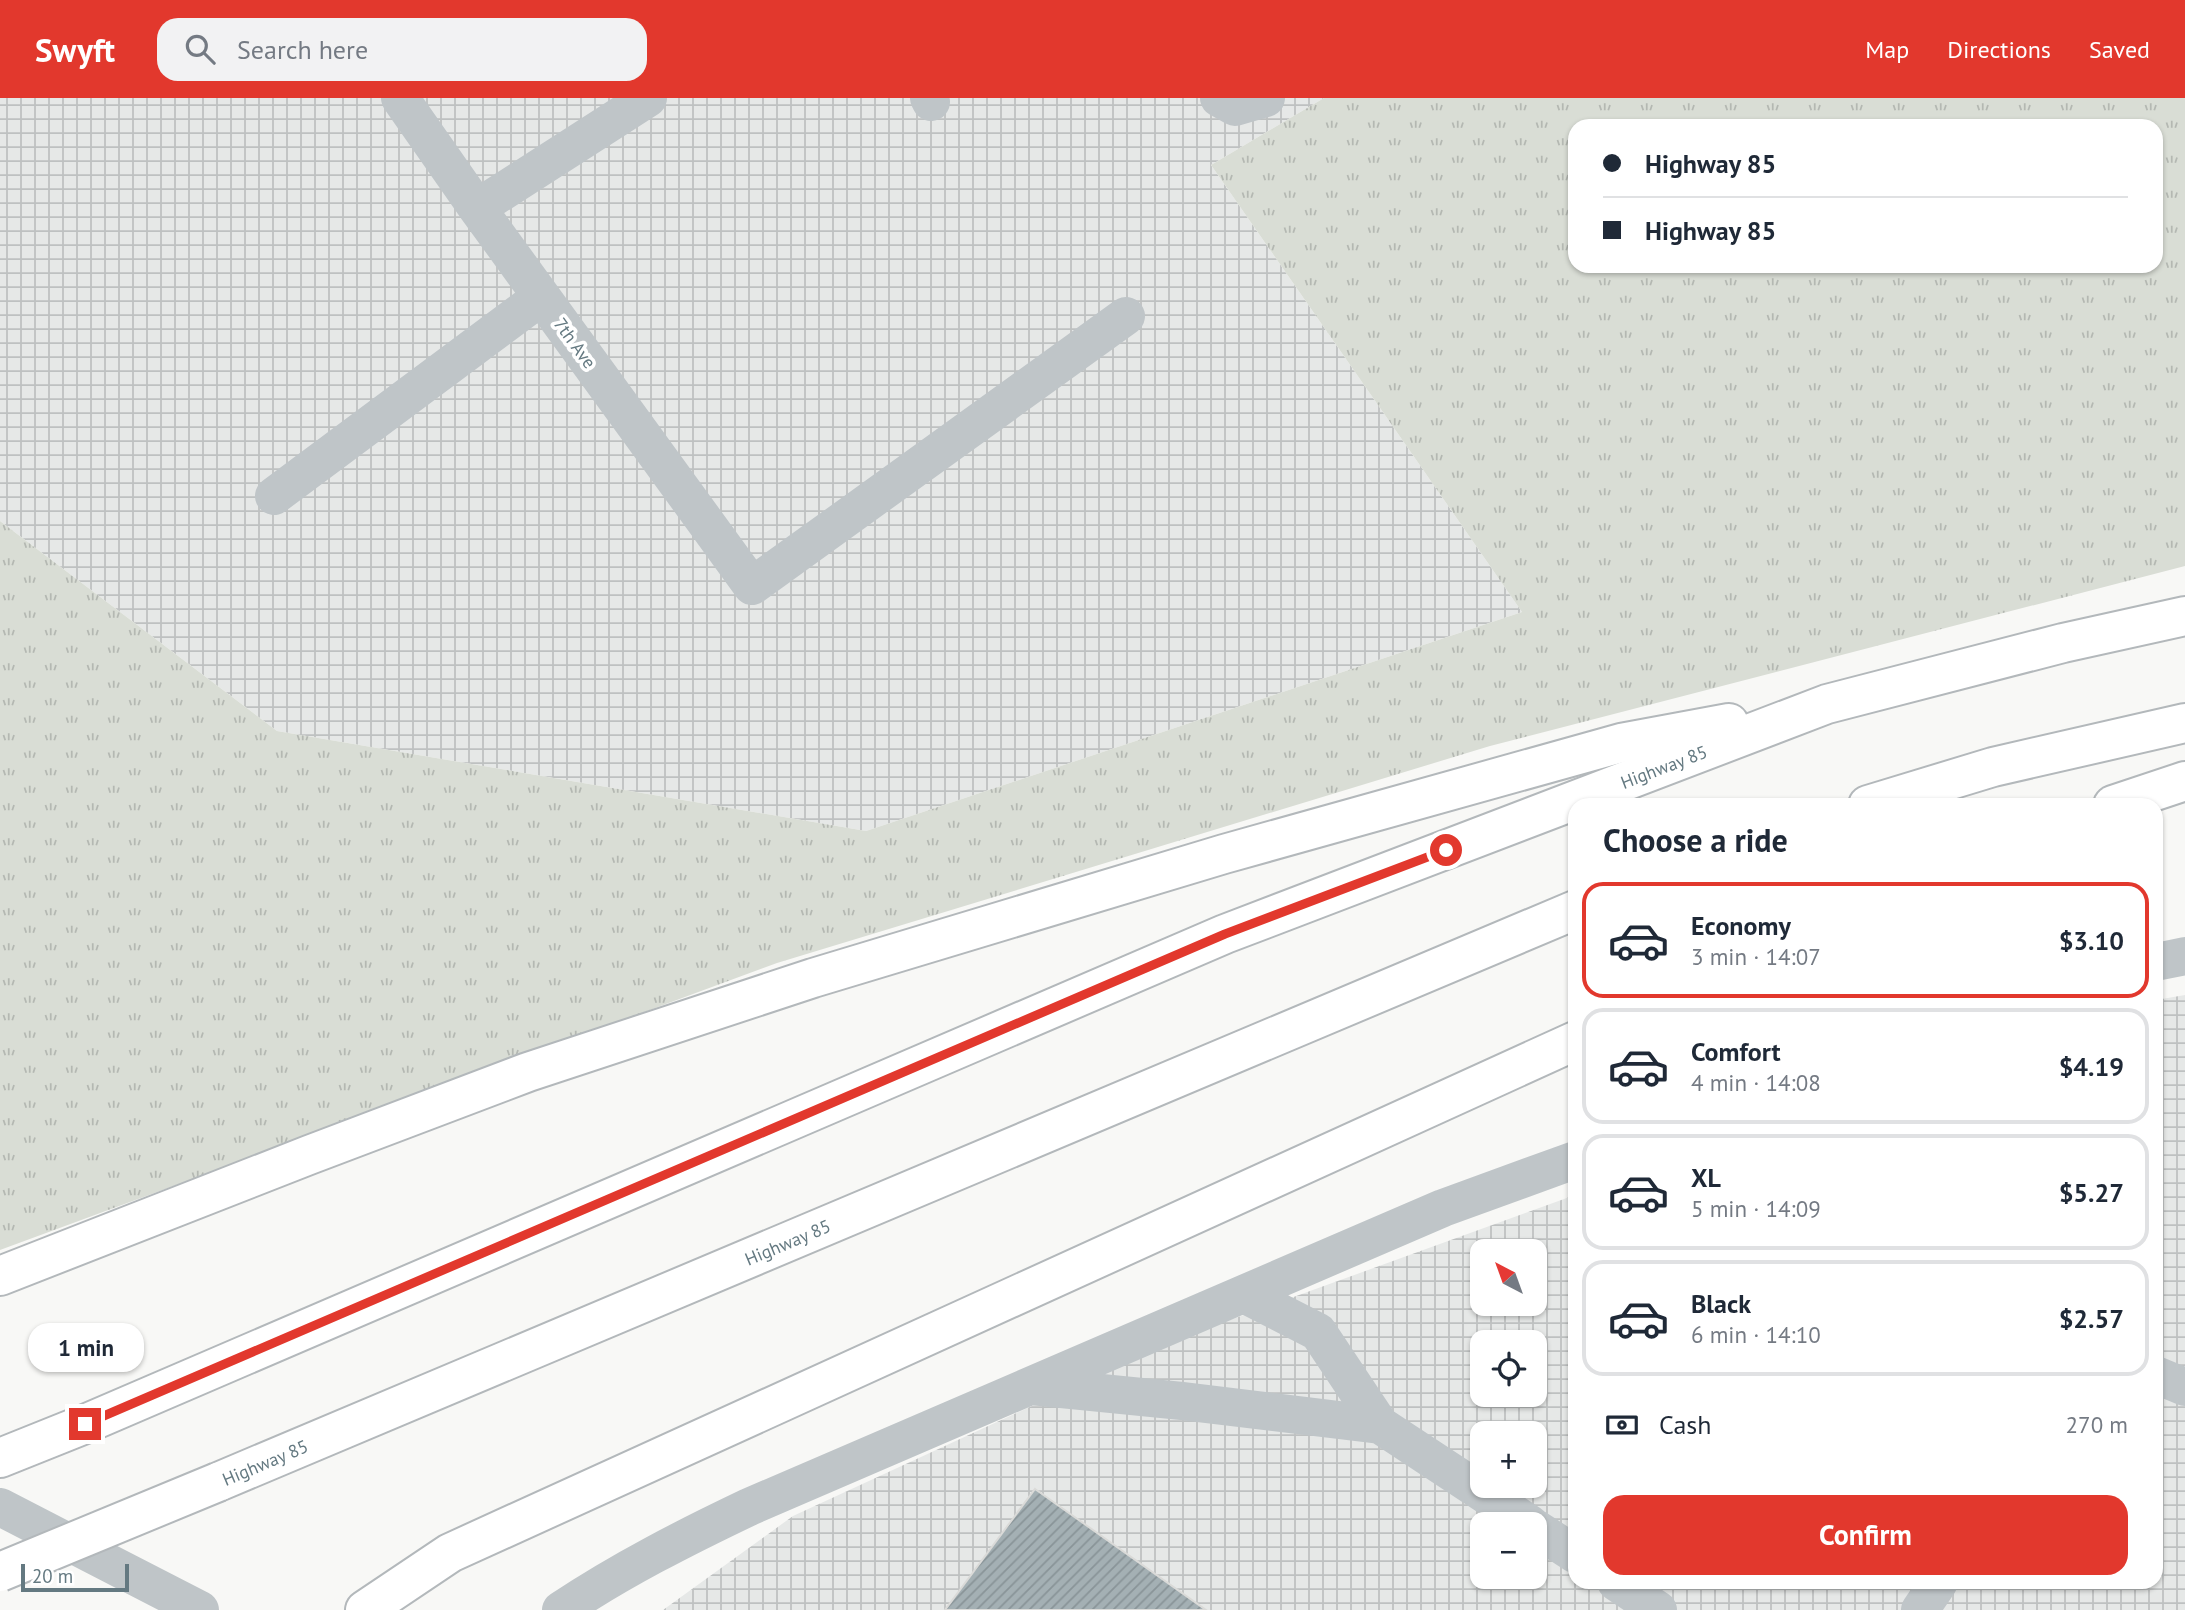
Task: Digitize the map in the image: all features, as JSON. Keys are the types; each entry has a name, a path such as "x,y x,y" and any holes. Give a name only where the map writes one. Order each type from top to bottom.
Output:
{"highway":[{"name":"Highway 85","path":"1581,798 1827,704 2063,643 2185,616"},
{"path":"0,1276 528,1072 813,978 1224,854 1622,743 1827,704"},
{"path":"1890,798 1993,766 2185,723"},
{"path":"2134,798 2185,781"},
{"name":"Highway 85","path":"0,1458 85,1424 1225,934 1568,803"},
{"name":"Highway 85","path":"0,1572 1568,914"},
{"path":"365,1610 450,1553 1568,1044"}],"street":[{"name":"7th Ave","path":"400,98 752,586 1126,316"},
{"path":"477,208 648,98"},
{"path":"1219,98 1236,107 1266,98"},
{"path":"274,496 541,297"},
{"path":"2163,961 2185,956"},
{"path":"561,1610 608,1579 668,1546 749,1507 1443,1208 1568,1163"},
{"path":"1244,1294 1318,1332 1380,1425 1512,1512"},
{"path":"2163,1379 2185,1387"},
{"path":"1028,1386 1380,1425"},
{"path":"0,1507 200,1610"},
{"path":"1547,1536 1568,1549"},
{"path":"1626,1589 1658,1610"},
{"path":"1920,1610 1934,1589"}],"shaded area":[{"path":"0,98 1324,98 1211,165 1522,612 866,831 277,731 0,521"},
{"path":"2185,995 2185,1610 663,1610 793,1516 1175,1340 1568,1198 1568,1589 2163,1589 2163,999"}],"green space":[{"path":"1324,98 2185,98 2185,566 1490,746 777,963 0,1250 0,521 277,731 866,831 1522,612 1211,165"}],"building":[{"path":"1035,1489 1206,1610 945,1610"}],"route":[{"path":"85,1424 1225,934 1446,850"}]}
